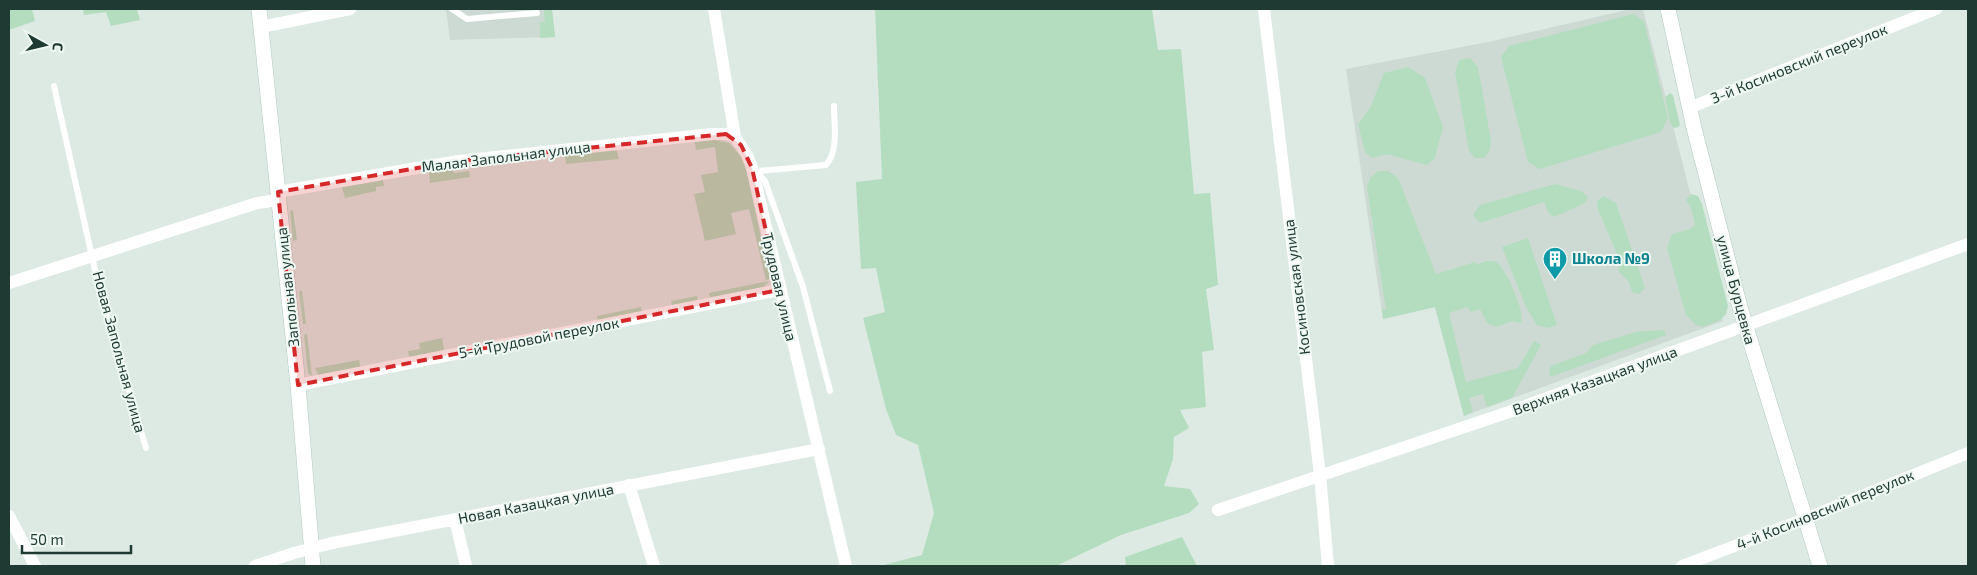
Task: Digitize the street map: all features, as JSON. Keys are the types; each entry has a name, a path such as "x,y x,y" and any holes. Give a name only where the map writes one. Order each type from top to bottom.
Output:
{"street":[{"name":"Запольная улица","path":"259,9 298,385 313,566"},
{"path":"261,27 350,9"},
{"name":"Трудовая улица","path":"714,9 735,137 755,170 779,290 846,566"},
{"name":"Косиновская улица","path":"1264,9 1320,475 1328,566"},
{"name":"улица Бурцевка","path":"1668,9 1690,108 1745,327 1820,566"},
{"name":"3-й Косиновский переулок","path":"1690,108 1936,9"},
{"name":"Малая Запольная улица","path":"278,196 458,161 712,134 726,134 735,137"},
{"name":"Новая Запольная улица","path":"9,283 278,196"},
{"name":"Верхняя Казацкая улица","path":"1218,510 1509,412 1968,244"},
{"name":"5-й Трудовой переулок","path":"298,385 779,290"},
{"name":"Новая Казацкая улица","path":"255,566 312,548 819,449"},
{"name":"4-й Косиновский переулок","path":"1682,566 1968,453"},
{"path":"630,485 654,566"},
{"path":"9,516 35,566"},
{"path":"455,519 466,566"}],"lane":[{"path":"452,9 467,19 537,13"},
{"name":"Новая Запольная улица","path":"54,86 94,256 99,288 146,448"},
{"path":"755,170 826,165 832,159 834,150 834,106"},
{"path":"755,170 765,181 802,287 830,390"}],"highlighted area":[{"path":"726,134 741,145 752,168 779,290 298,385 278,192 458,161"}],"shaded area":[{"path":"446,9 552,9 555,37 450,40"},
{"path":"1631,9 1643,9 1723,321 1464,416 1435,307 1383,319 1346,69 1488,42"}],"green space":[{"path":"9,9 32,9 35,21 9,30"},
{"path":"83,9 137,9 140,20 111,26 106,12 84,15"},
{"path":"544,9 552,9 555,37 540,38 540,22 545,22"},
{"path":"875,9 1152,9 1158,50 1181,49 1194,194 1210,193 1218,285 1206,289 1214,350 1202,352 1206,407 1180,410 1189,428 1174,437 1173,459 1164,486 1190,489 1199,504 1189,513 1121,535 1056,566 880,566 922,555 934,513 918,445 896,435 886,409 863,318 885,312 876,268 861,269 856,182 882,179"},
{"path":"1633,14 1644,21 1668,118 1661,132 1540,169 1528,162 1501,57 1509,46"},
{"path":"1470,58 1478,67 1491,141 1489,152 1484,158 1475,158 1469,151 1455,72 1459,60"},
{"path":"1408,67 1425,78 1443,127 1435,158 1427,165 1387,154 1372,158 1365,152 1358,124 1370,108 1384,73"},
{"path":"1670,93 1673,95 1680,125 1674,128 1670,123 1665,97"},
{"path":"715,140 729,143 744,159 770,279 766,280 749,209 731,213 736,234 705,241 694,194 705,192 701,175 718,172 715,147 696,150 695,142"},
{"path":"616,149 619,159 566,164 565,155"},
{"path":"448,168 455,173 469,171 470,177 430,183 429,172"},
{"path":"1378,171 1388,171 1398,178 1436,274 1475,262 1476,265 1486,261 1496,262 1505,272 1521,310 1521,323 1512,321 1497,327 1487,323 1480,309 1471,312 1467,307 1449,313 1466,382 1518,368 1534,341 1541,345 1512,398 1487,407 1483,394 1469,398 1473,412 1464,416 1435,307 1383,319 1382,309 1386,310 1367,187 1370,178"},
{"path":"383,180 384,186 376,187 376,191 345,198 342,187"},
{"path":"1555,184 1581,191 1588,197 1585,203 1554,217 1549,214 1544,202 1480,223 1473,215 1480,205"},
{"path":"1691,194 1698,196 1702,204 1728,306 1726,314 1720,320 1703,327 1696,325 1686,315 1667,248 1672,234 1690,229 1695,225 1691,208 1686,200"},
{"path":"1604,196 1616,203 1645,288 1639,294 1632,292 1629,282 1619,272 1617,254 1597,207 1598,200"},
{"path":"293,210 297,240 293,241 290,211"},
{"path":"1528,238 1557,325 1547,328 1537,325 1526,307 1502,247"},
{"path":"769,281 763,288 710,299 709,293"},
{"path":"299,291 302,291 306,324 303,324"},
{"path":"697,296 698,301 672,306 671,301"},
{"path":"641,307 642,312 598,321 597,316"},
{"path":"1664,330 1666,335 1550,377 1549,371 1551,366 1586,353 1593,345 1636,332"},
{"path":"307,334 312,376 308,373 304,335"},
{"path":"442,338 444,349 442,354 410,360 408,351 420,349 419,343"},
{"path":"359,360 361,369 319,376 315,368"},
{"path":"1182,537 1197,566 1126,566 1125,557"}],"place":[{"name":"Школа №9","path":"1555,280"}]}
